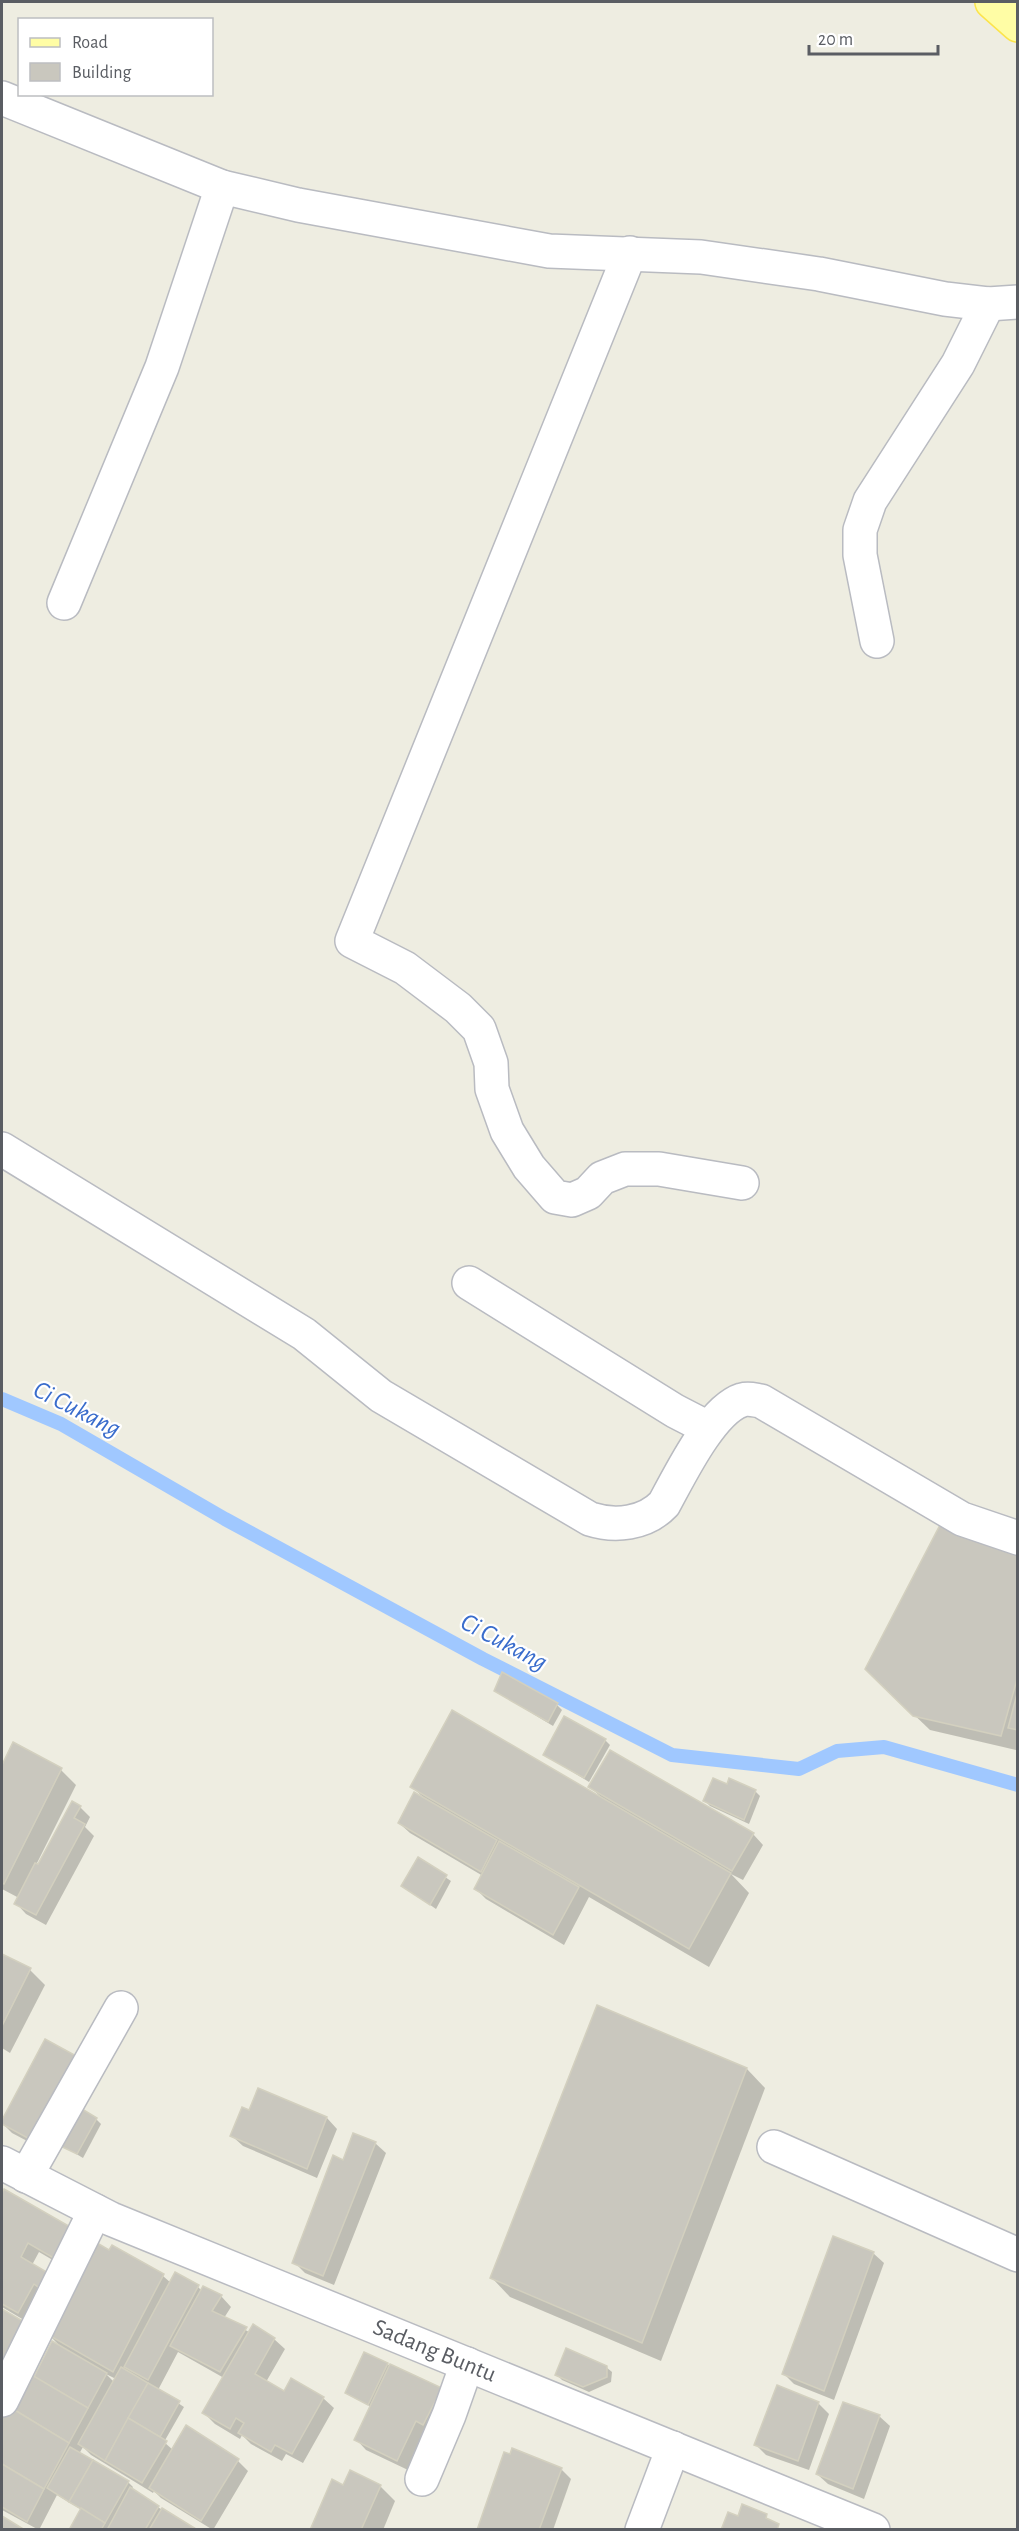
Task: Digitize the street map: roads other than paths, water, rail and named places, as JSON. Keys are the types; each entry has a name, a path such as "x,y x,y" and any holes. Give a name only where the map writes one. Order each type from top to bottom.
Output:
{"main road":[{"path":"992,2 1017,25"}],"street":[{"path":"2,98 222,187 298,205 549,251 701,257 819,274 945,299 1003,303"},
{"path":"64,603 162,367 222,187"},
{"path":"630,254 352,941 405,968 458,1008 479,1029 490,1063 492,1089 507,1131 529,1167 555,1197 572,1200 588,1192 602,1178 625,1168 659,1169 742,1183"},
{"path":"877,641 860,555 860,530 870,501 958,364 1003,303"},
{"path":"2,1149 304,1334 381,1396 590,1520 612,1525 634,1521 657,1511 664,1504 708,1428 740,1401 750,1399 761,1401 962,1519 1017,1538"},
{"path":"469,1283 708,1428"},
{"path":"14,2169 121,2008"},
{"path":"774,2147 1017,2255"},
{"name":"Sadang Buntu","path":"14,2169 94,2211 873,2529"},
{"path":"2,2400 94,2211"},
{"path":"422,2479 450,2415 467,2364"},
{"path":"642,2529 673,2448"}],"waterway":[{"name":"Ci Cukang","path":"2,1399 61,1424 225,1519 483,1659 672,1755 799,1769 837,1751 884,1747 1018,1785"}]}
